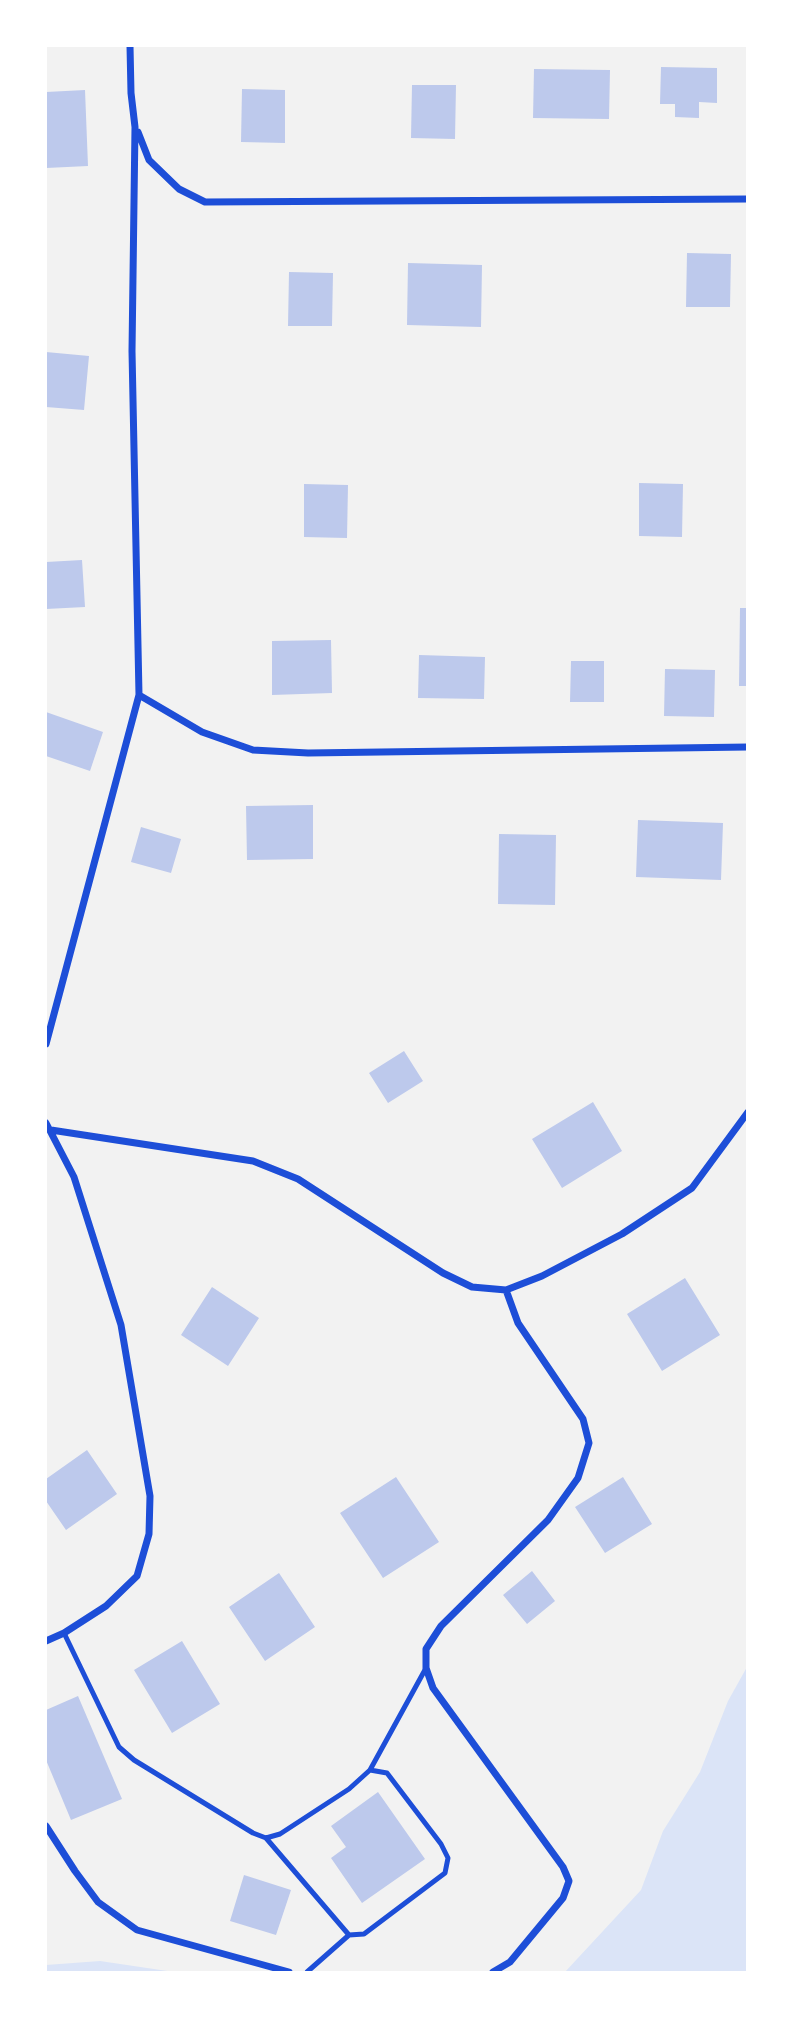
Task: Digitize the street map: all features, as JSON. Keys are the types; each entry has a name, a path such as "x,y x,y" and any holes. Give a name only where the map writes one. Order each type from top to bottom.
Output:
{"street":[{"path":"46,1044 139,695 132,351 135,127 130,46"},
{"path":"135,127 149,160 179,190 205,202 747,199"},
{"path":"139,695 202,732 253,750 308,753 747,747"},
{"path":"48,1127 253,1161 298,1179 443,1273 472,1287 506,1290 542,1276 622,1234 692,1188 747,1112"},
{"path":"46,1641 64,1633 106,1606 137,1576 149,1534 150,1496 121,1325 74,1177 48,1127"},
{"path":"493,1972 510,1962 563,1898 569,1881 564,1867 433,1688 426,1668 426,1649 440,1626 548,1520 578,1478 589,1443 583,1419 518,1323 506,1290"},
{"path":"46,1826 97,1902 137,1930 289,1972"}],"lane":[{"path":"64,1633 119,1747 169,1782 253,1833 266,1838 349,1935"},
{"path":"266,1838 280,1834 349,1789 370,1770 426,1668"},
{"path":"307,1972 349,1935 363,1934 445,1873 448,1858 441,1844 387,1773 370,1770"}],"shaded area":[{"path":"747,1667 747,1972 565,1972 641,1890 663,1831 700,1772 728,1701"},
{"path":"100,1961 174,1972 46,1972 46,1965"}],"building":[{"path":"661,67 717,68 717,103 699,102 699,118 675,117 675,104 660,104"},
{"path":"534,69 610,70 609,119 533,118"},
{"path":"412,85 456,85 455,139 411,138"},
{"path":"242,89 285,90 285,143 241,142"},
{"path":"85,90 88,166 46,168 46,92"},
{"path":"687,253 731,254 730,307 686,307"},
{"path":"408,263 482,265 481,327 407,325"},
{"path":"289,272 333,273 332,326 288,326"},
{"path":"46,352 89,356 84,410 46,407"},
{"path":"639,483 683,484 682,537 639,536"},
{"path":"304,484 348,485 347,538 304,537"},
{"path":"82,560 85,607 46,609 46,562"},
{"path":"740,608 748,608 748,686 739,686"},
{"path":"331,640 332,693 272,695 272,641"},
{"path":"419,655 485,657 484,699 418,698"},
{"path":"571,661 604,661 604,702 570,702"},
{"path":"665,669 715,670 714,717 664,716"},
{"path":"46,712 103,732 90,771 46,756"},
{"path":"313,805 313,859 247,860 246,806"},
{"path":"638,820 723,823 721,880 636,877"},
{"path":"141,827 181,839 171,873 131,862"},
{"path":"499,834 556,835 555,905 498,904"},
{"path":"404,1051 423,1081 388,1103 369,1073"},
{"path":"593,1102 622,1151 562,1188 532,1139"},
{"path":"685,1278 720,1335 662,1371 627,1314"},
{"path":"212,1287 259,1318 228,1366 181,1335"},
{"path":"87,1450 117,1494 66,1530 46,1501 46,1479"},
{"path":"396,1477 439,1542 383,1578 340,1513"},
{"path":"623,1477 652,1524 605,1553 575,1507"},
{"path":"532,1571 555,1601 527,1624 503,1595"},
{"path":"279,1573 315,1627 265,1661 229,1607"},
{"path":"182,1641 220,1704 172,1733 134,1670"},
{"path":"78,1696 122,1799 71,1820 46,1760 46,1710"},
{"path":"378,1792 425,1859 362,1903 331,1858 346,1847 331,1826"},
{"path":"244,1875 291,1890 276,1935 230,1921"}]}
